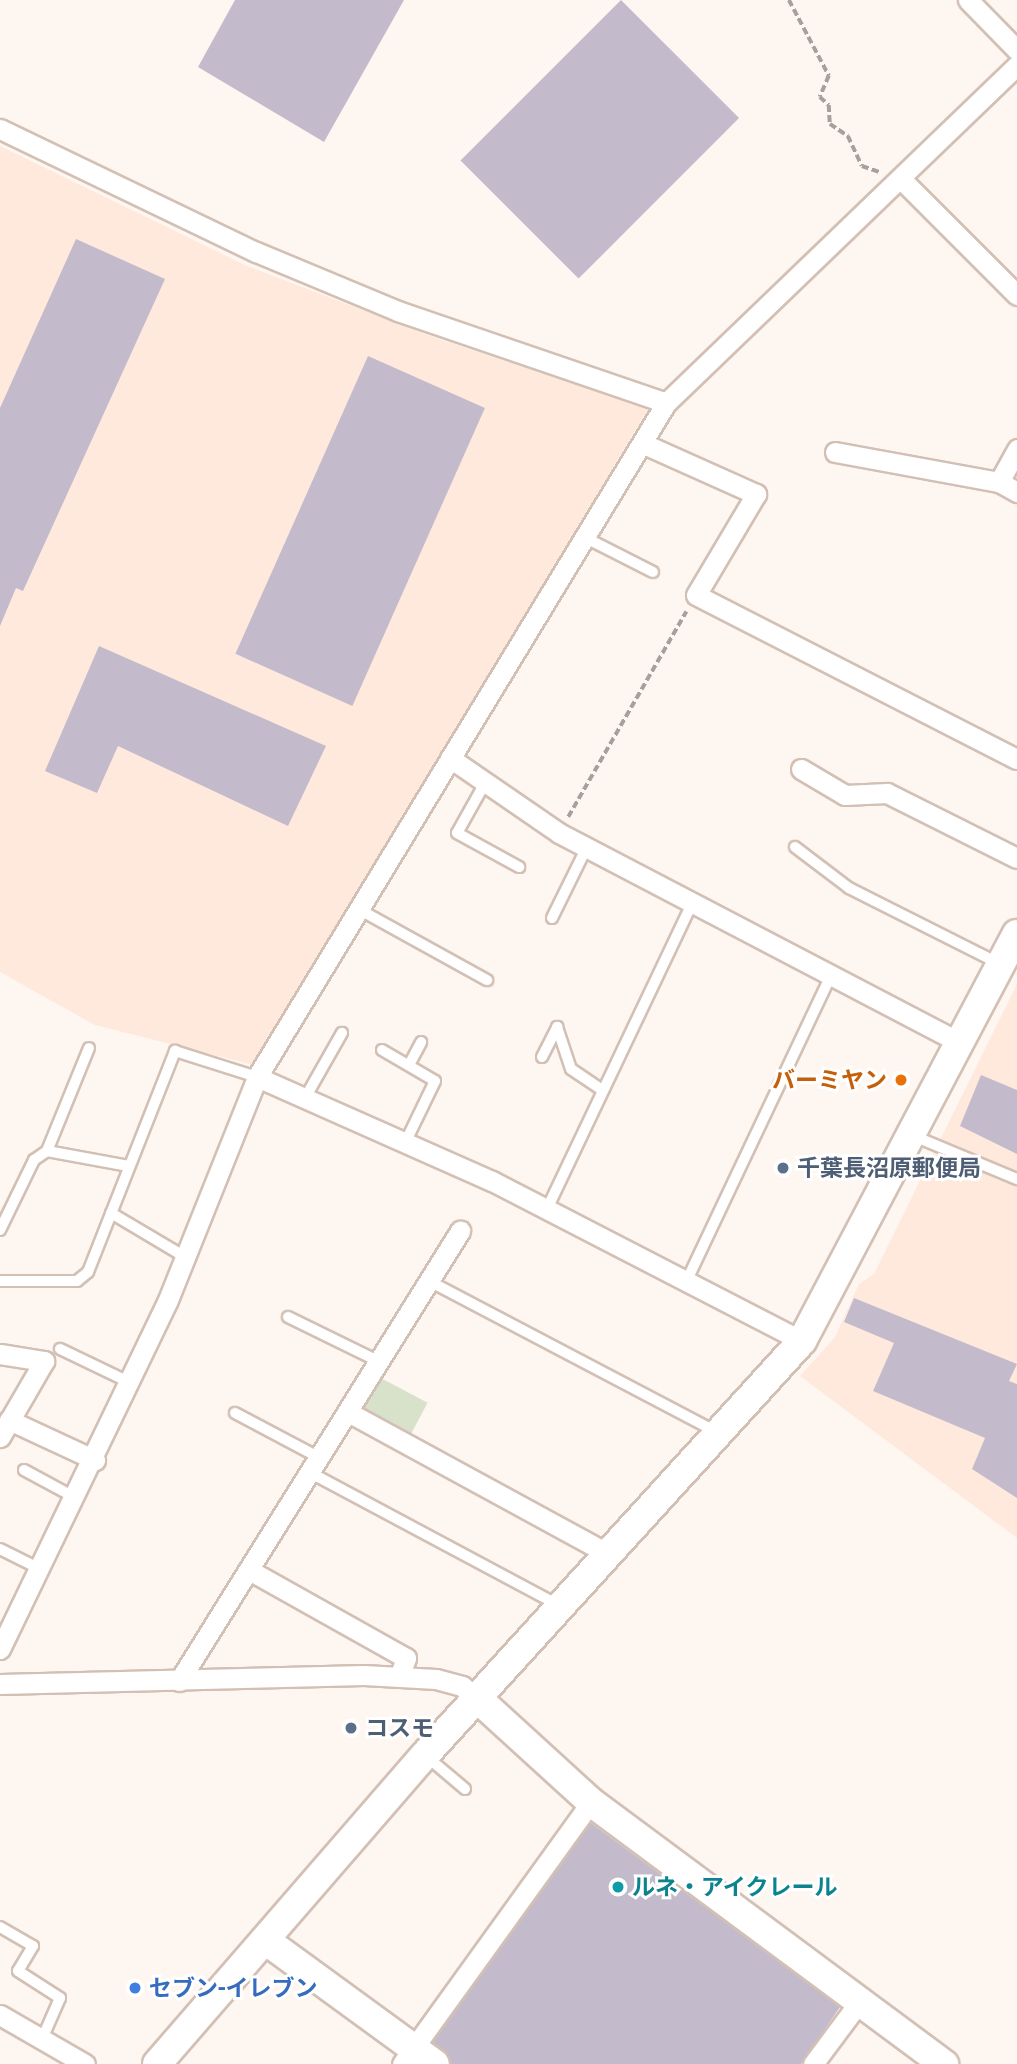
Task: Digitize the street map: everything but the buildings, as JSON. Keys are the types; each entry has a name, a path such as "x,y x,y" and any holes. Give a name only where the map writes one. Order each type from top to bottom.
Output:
{"street":[{"path":"968,0 1017,50"},
{"path":"0,1649 72,1496 95,1460 185,1257 257,1077 362,911 450,758 666,403 1017,65"},
{"path":"0,129 256,252 398,311 666,403"},
{"path":"901,179 1017,295"},
{"path":"643,444 756,494 696,595 1017,759"},
{"path":"999,482 1017,449"},
{"path":"835,452 999,482 1017,492"},
{"path":"450,758 559,833 960,1043"},
{"path":"801,769 845,795 887,793 1017,858"},
{"path":"157,2064 425,1755 802,1341 914,1136 1017,934"},
{"path":"257,1077 545,1211 802,1341"},
{"path":"180,1681 460,1231"},
{"path":"0,1354 44,1361 5,1428 95,1460"},
{"path":"348,1412 608,1554"},
{"path":"249,1570 406,1658 399,1677"},
{"path":"0,1684 399,1677 436,1679 462,1686 591,1802 944,2064"},
{"path":"265,1940 417,2059 591,1802"},
{"path":"813,2064 860,2001"},
{"path":"0,2015 85,2064"}],"lane":[{"path":"586,538 653,572"},
{"path":"485,783 457,832 519,867"},
{"path":"552,918 587,847"},
{"path":"795,847 849,888 1001,965"},
{"path":"545,1211 693,902"},
{"path":"362,911 488,980"},
{"path":"685,1282 831,975"},
{"path":"542,1057 556,1027 571,1069 602,1090"},
{"path":"305,1098 342,1033"},
{"path":"409,1065 421,1042"},
{"path":"0,1230 34,1160 47,1152 89,1048"},
{"path":"382,1050 435,1081 404,1144"},
{"path":"0,1281 77,1281 88,1272 175,1051 257,1077"},
{"path":"914,1136 1017,1179"},
{"path":"47,1152 129,1166"},
{"path":"111,1213 185,1257"},
{"path":"429,1281 718,1432"},
{"path":"288,1317 380,1362"},
{"path":"60,1349 129,1382"},
{"path":"235,1413 316,1466 561,1606"},
{"path":"24,1470 72,1496"},
{"path":"0,1549 38,1568"},
{"path":"425,1755 465,1789"},
{"path":"0,1927 33,1946 18,1972 60,1998 42,2039"}],"path":[{"path":"789,0 829,76 820,97 829,105 830,124 848,136 862,166 901,179"},
{"path":"559,833 696,595"}],"shaded area":[{"path":"0,146 245,265 433,337 648,409 254,1065 95,1025 0,972"},
{"path":"1017,984 1017,1538 800,1376 835,1337 859,1284 874,1274"}],"green space":[{"path":"379,1377 428,1403 410,1436 361,1411"}],"place":[{"name":"バーミヤン","path":"901,1080"},
{"name":"千葉長沼原郵便局","path":"783,1168"},
{"name":"コスモ","path":"351,1728"},
{"name":"ルネ・アイクレール","path":"618,1887"},
{"name":"セブン-イレブン","path":"135,1988"}]}
